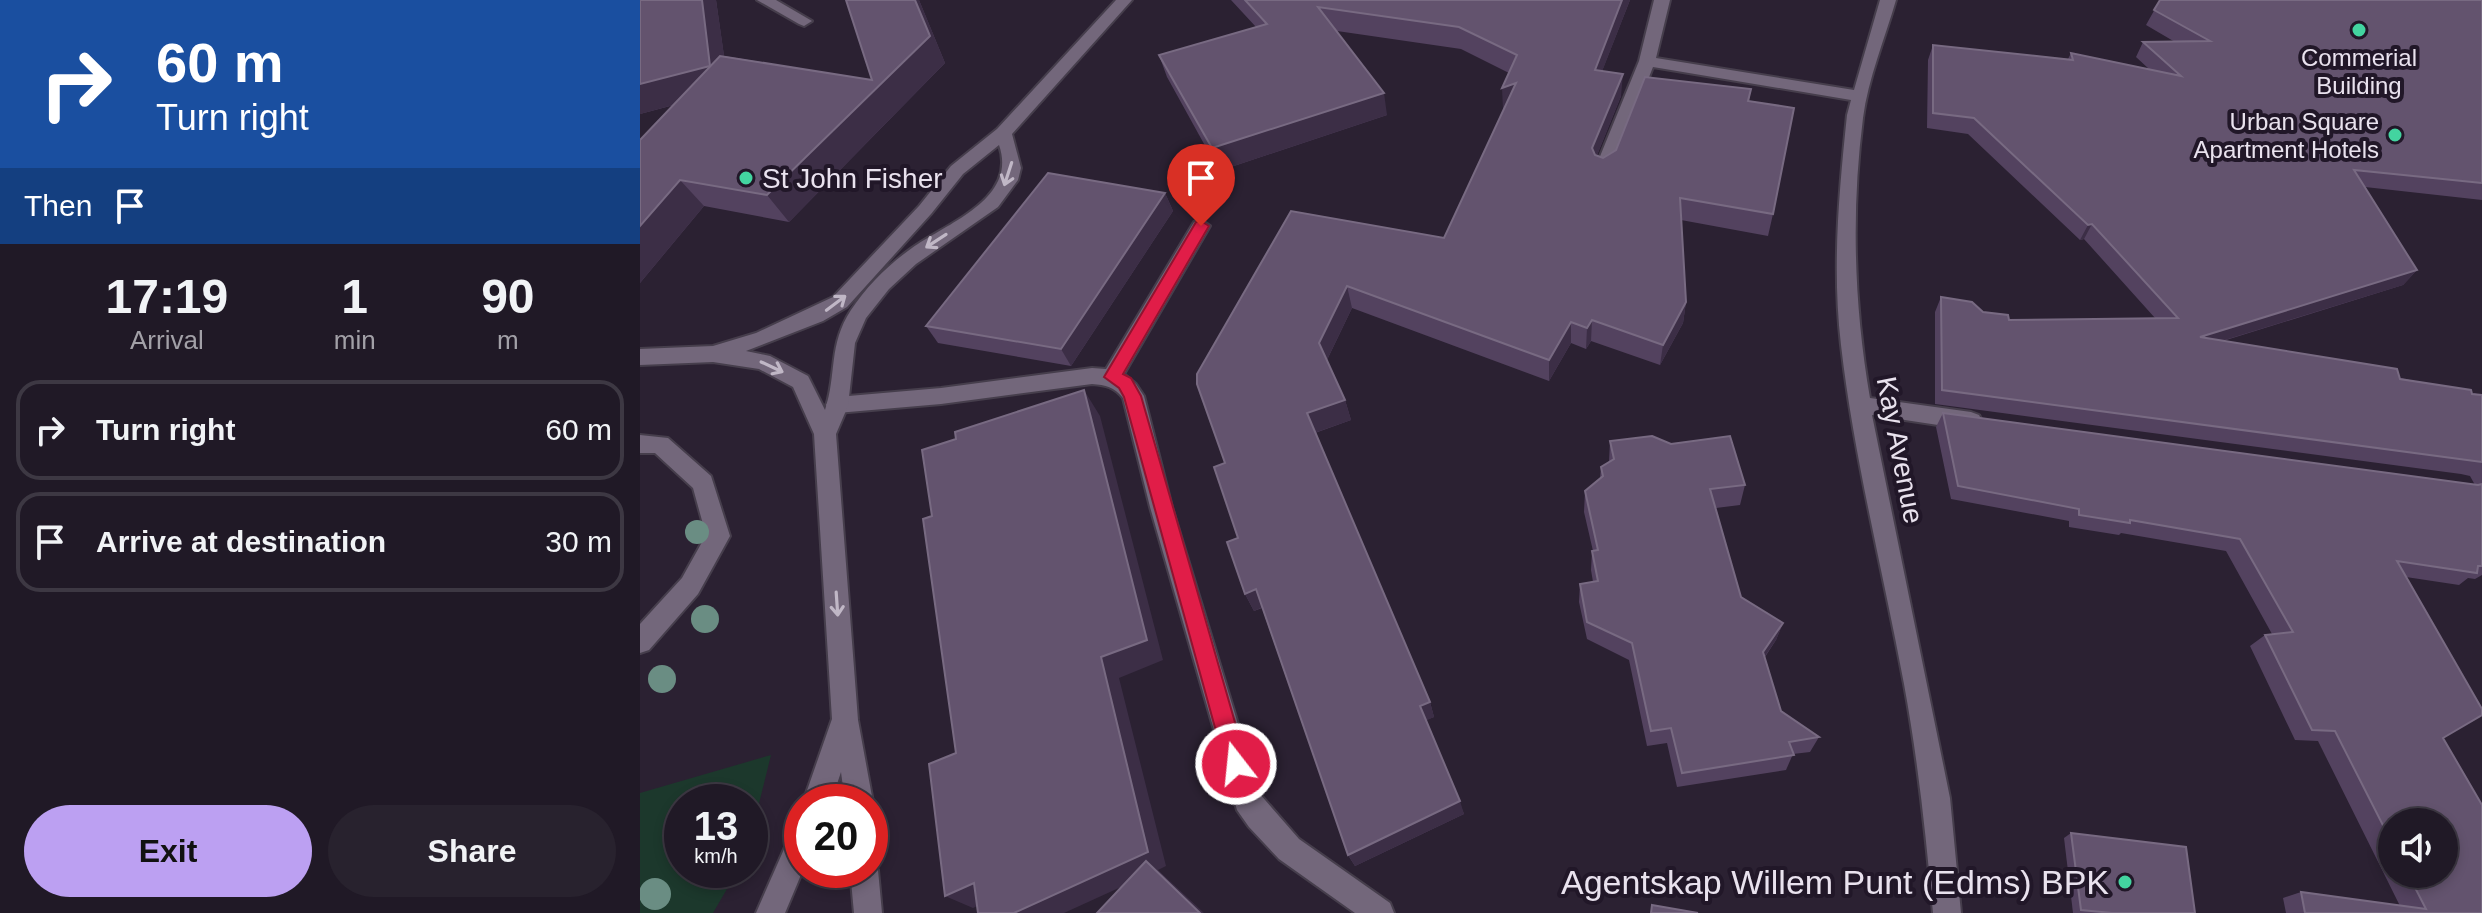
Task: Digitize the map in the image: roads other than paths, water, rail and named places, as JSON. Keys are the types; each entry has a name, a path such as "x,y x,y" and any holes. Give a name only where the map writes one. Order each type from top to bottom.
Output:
{"street":[{"path":"765,0 804,21"},
{"path":"825,434 837,405 842,349 851,325 879,275 957,170 1003,133 1124,0"},
{"path":"1603,171 1647,61 1662,0"},
{"name":"Kay Avenue","path":"1888,0 1872,41 1859,96 1842,215 1846,308 1858,405 1931,769 1945,864 1947,913"},
{"path":"1647,61 1859,96"},
{"path":"713,354 762,339 816,316 985,209 1009,180 1012,169 1012,156 1003,133"},
{"path":"1112,377 1201,226"},
{"path":"640,357 713,354 763,362 801,382 825,434 845,719 856,784"},
{"path":"837,405 941,396 1092,376 1112,377 1125,383 1133,396 1161,507 1247,800 1256,816 1292,849 1380,913"},
{"path":"1858,405 1995,424"},
{"path":"640,444 660,444 703,483 718,536 690,586 640,642"},
{"path":"823,784 845,719"},
{"path":"770,913 784,882"},
{"path":"866,888 868,913"}],"place":[{"name":"Commerial Building","path":"2359,30"},
{"name":"Urban Square Apartment Hotels","path":"2395,135"},
{"name":"St John Fisher","path":"746,178"},
{"name":"Agentskap Willem Punt (Edms) BPK","path":"2125,882"}]}
